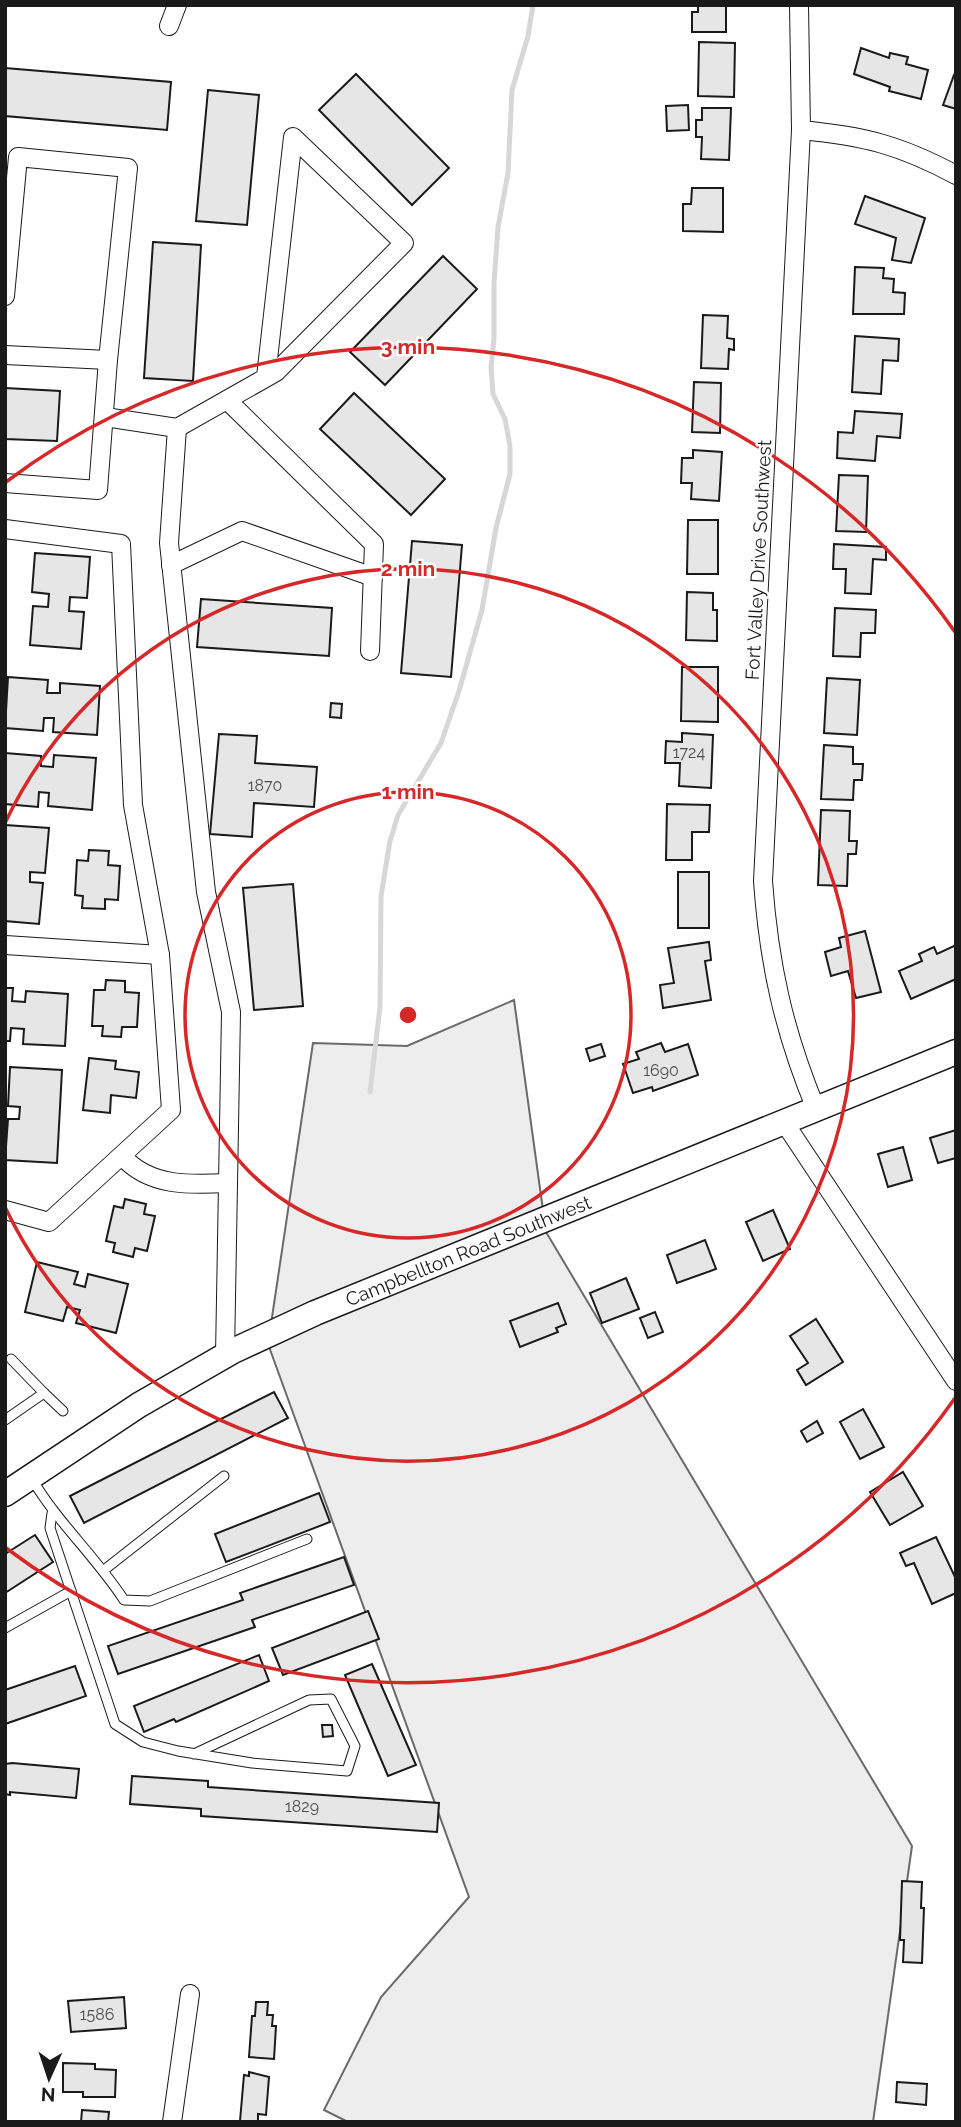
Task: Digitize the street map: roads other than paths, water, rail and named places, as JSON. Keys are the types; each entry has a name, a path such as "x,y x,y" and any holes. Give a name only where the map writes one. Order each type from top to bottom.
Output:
{"main road":[{"name":"Campbellton Road Southwest","path":"5,1494 139,1405 225,1356 315,1313 956,1052"}],"street":[{"path":"169,26 177,5"},
{"name":"Fort Valley Drive Southwest","path":"799,5 801,130 763,881 767,939 778,998 794,1054 816,1109"},
{"path":"801,130 858,135 913,152 956,175"},
{"path":"105,417 177,428 276,372 404,243 293,137 266,377"},
{"path":"5,296 18,157 128,168 108,359 98,489 5,483"},
{"path":"5,355 108,359"},
{"path":"227,400 374,544 370,651"},
{"path":"177,428 169,543 171,565 206,892 231,1012 225,1356"},
{"path":"5,529 121,544 132,805 160,955 171,1110 123,1157 49,1222 5,1210"},
{"path":"171,565 242,531 373,577"},
{"path":"5,945 160,955"},
{"path":"784,1122 956,1381"},
{"path":"123,1157 131,1167 154,1179 196,1184 228,1183"},
{"path":"172,2122 190,1994"}],"lane":[{"path":"11,1359 63,1411"},
{"path":"5,1420 44,1393"},
{"path":"104,1570 224,1476"},
{"path":"31,1477 52,1513 104,1570 124,1600 150,1601 307,1539"},
{"path":"52,1513 50,1528 115,1724 143,1742 194,1754 252,1763 347,1771 355,1746 331,1699 309,1700 194,1754"},
{"path":"5,1628 71,1591"}],"waterway":[{"path":"370,1092 380,1007 381,896 390,841 398,815 441,743 459,691 482,610 496,528 510,474 510,446 505,419 493,394 491,367 494,283 498,227 508,173 512,90 528,36 533,5"}]}
